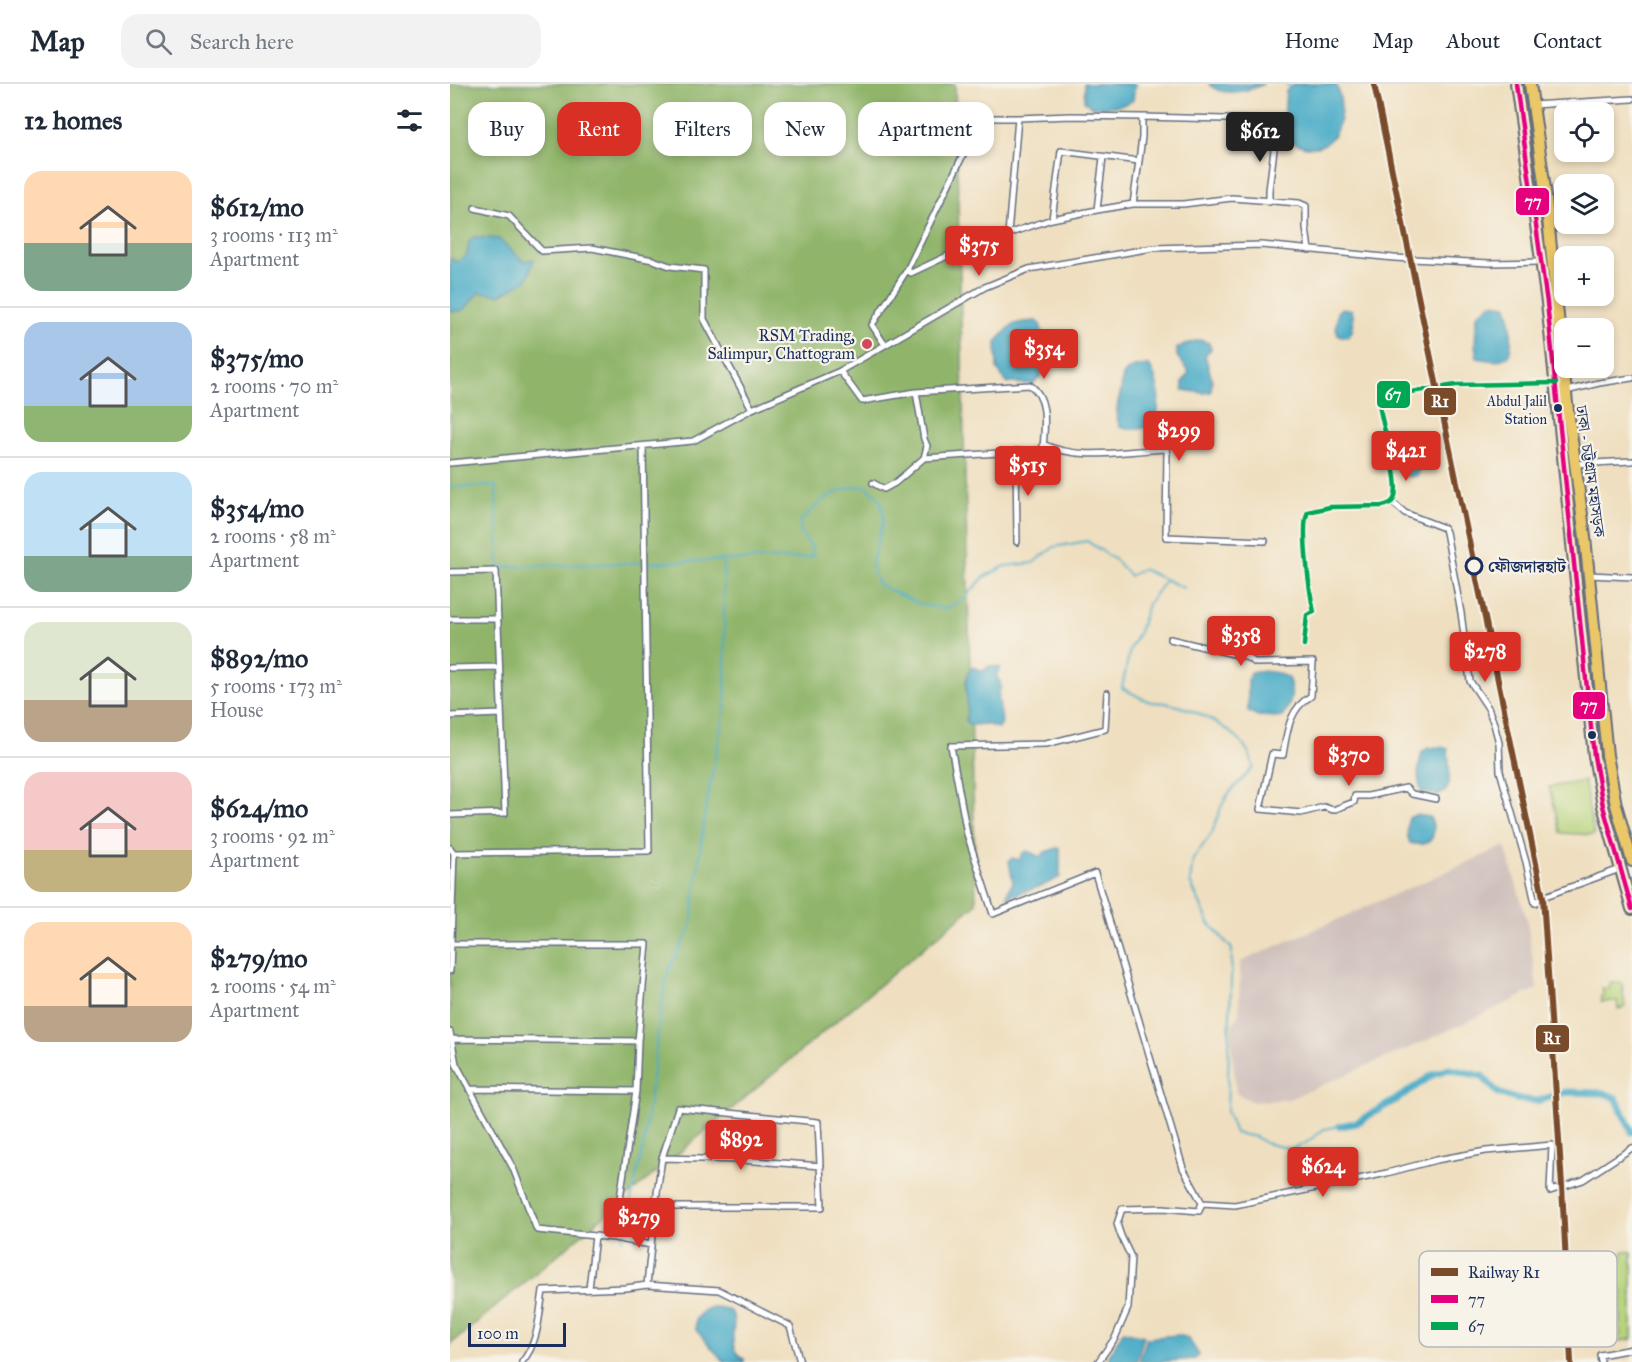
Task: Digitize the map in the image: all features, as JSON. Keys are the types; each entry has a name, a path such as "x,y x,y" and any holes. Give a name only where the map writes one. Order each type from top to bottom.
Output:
{"highway":[{"name":"ঢাকা - চট্টগ্রাম মহাসড়ক","path":"1516,84 1542,262 1594,756 1603,806 1632,909"},
{"name":"ঢাকা - চট্টগ্রাম মহাসড়ক","path":"1530,84 1545,189 1607,755 1616,805 1632,861"},
{"path":"1590,590 1588,617 1595,723 1594,756"}],"street":[{"path":"1532,105 1632,99"},
{"path":"885,345 872,325 908,270 981,118 1071,116 1266,120 1277,124 1269,202"},
{"path":"1134,204 1142,137 1142,117"},
{"path":"1008,234 1018,118"},
{"path":"1052,219 1061,151 1139,161"},
{"path":"1097,210 1103,157"},
{"path":"908,270 911,273 960,250 1052,219 1134,204 1183,204 1233,198 1299,203 1306,206 1309,250"},
{"path":"475,208 509,216 542,251 592,248 653,260 670,266 704,270 704,319 752,409"},
{"path":"450,463 693,441 752,409 840,371 985,287 1029,268 1153,248 1262,245 1394,258 1489,263 1542,262"},
{"path":"840,371 862,400 916,392 1030,385 1036,389 1044,409 1043,450 924,458"},
{"path":"1566,391 1632,378"},
{"path":"1304,645 1307,615 1314,612 1305,516 1316,509 1372,507 1388,505 1392,501 1395,490 1394,474 1379,404 1385,396 1456,385 1556,383"},
{"path":"873,483 884,489 895,483 924,458 927,446 916,392"},
{"path":"1043,444 1055,450 1097,454 1167,449 1166,537 1265,541"},
{"path":"450,971 452,851 649,851 643,446"},
{"path":"1016,451 1017,542"},
{"path":"1575,464 1632,461"},
{"path":"1392,501 1405,513 1444,528 1446,532 1461,613 1470,681 1488,708 1494,724 1499,743 1500,771 1526,862 1535,903 1543,897 1620,869"},
{"path":"450,572 496,571 505,813 450,815"},
{"path":"1589,575 1632,578"},
{"path":"450,619 498,619"},
{"path":"1170,639 1246,657 1256,663 1313,662 1311,696 1303,701 1288,723 1283,755 1272,754 1260,809 1301,813 1324,807 1333,810 1354,802 1356,796 1368,796 1406,788 1412,794 1436,799"},
{"path":"450,668 499,667"},
{"path":"1098,1362 1114,1338 1128,1308 1131,1257 1120,1236 1117,1224 1122,1209 1163,1208 1199,1211 1202,1203 1183,1168 1095,873 993,914 967,834 951,746 1046,744 1105,729 1107,693"},
{"path":"450,716 501,714"},
{"path":"451,944 646,944 636,1091 614,1238"},
{"path":"450,1032 456,1064 513,1168 537,1230 614,1238 651,1245"},
{"path":"451,1039 638,1041"},
{"path":"469,1089 636,1091"},
{"path":"646,1285 655,1207 662,1158 678,1108 818,1122 822,1207 655,1207"},
{"path":"1202,1203 1235,1205 1387,1173 1436,1160 1486,1151 1552,1145 1550,1191 1583,1180 1632,1148"},
{"path":"662,1158 742,1160 821,1166"},
{"path":"589,1289 595,1236"},
{"path":"522,1362 528,1356 537,1336 543,1291 626,1288 646,1285 719,1290 790,1326 800,1362"},
{"path":"1601,1362 1600,1355 1632,1349"}],"shaded area":[{"path":"1505,846 1527,920 1537,989 1430,1039 1289,1099 1253,1102 1236,1093 1231,1038 1233,1023 1239,1014 1240,962"}],"green space":[{"path":"450,84 955,84 955,102 858,102 858,156 957,156 976,904 450,1345"},
{"path":"1584,781 1594,835 1561,833 1549,787"},
{"path":"1609,982 1622,984 1625,1007 1618,1009 1617,1001 1601,1002 1601,996 1604,996 1602,988 1610,988"},
{"path":"1623,1251 1632,1252 1632,1339 1620,1341 1622,1291 1617,1287"}],"water":[{"path":"1084,84 1135,84 1133,100 1119,105 1092,107 1084,101"},
{"path":"1209,84 1264,84 1243,91 1227,92 1220,91"},
{"path":"1294,84 1336,84 1341,107 1340,119 1337,130 1323,145 1312,147 1299,145 1287,135 1284,118 1286,91"},
{"path":"474,237 499,239 523,261 534,259 527,280 500,295 479,292 464,310 450,312 450,259 457,262 467,255 469,242"},
{"path":"1492,303 1506,305 1510,316 1511,331 1508,357 1495,361 1477,358 1475,344 1477,315"},
{"path":"1342,308 1352,310 1353,313 1353,329 1347,337 1338,335 1336,327 1338,311"},
{"path":"1036,321 1040,324 1043,336 1038,340 1045,363 1042,373 1033,384 1007,383 997,369 996,342 1013,325"},
{"path":"1200,340 1209,343 1211,349 1205,355 1212,380 1211,392 1204,393 1183,390 1183,382 1189,372 1177,356 1177,348"},
{"path":"1149,365 1156,380 1158,393 1156,423 1138,429 1120,427 1117,408 1123,376 1131,369"},
{"path":"1402,440 1411,442 1418,453 1418,475 1413,477 1400,473 1398,452"},
{"path":"989,666 1001,667 996,676 1001,689 999,689 998,700 1002,721 1001,726 997,728 986,724 970,725 966,721 968,675 972,667 984,671"},
{"path":"1264,671 1278,673 1288,678 1291,698 1282,717 1258,716 1248,711 1248,680 1251,673"},
{"path":"1428,748 1448,749 1449,784 1441,794 1421,791 1418,776 1422,752"},
{"path":"1415,815 1430,817 1433,835 1424,844 1410,843 1407,834 1409,818"},
{"path":"1060,848 1060,877 1042,886 1007,897 1008,890 1013,883 1009,861 1012,858 1019,860 1023,853 1028,851 1040,857 1045,852"},
{"path":"712,1307 725,1308 731,1313 734,1319 733,1344 744,1362 724,1362 696,1330 696,1319 702,1311"},
{"path":"1123,1331 1144,1336 1136,1362 1109,1361 1109,1356"},
{"path":"1178,1335 1188,1338 1199,1355 1195,1359 1139,1361 1147,1338"}],"waterway":[{"path":"1286,84 1290,87"},
{"path":"450,487 496,486 499,567 813,556 811,546 800,533 800,522 829,496 846,489 866,486 880,499 884,519 871,566 878,584 916,603 944,609 963,600 984,577 1005,566 1033,563 1054,547 1087,541 1115,560 1130,576 1142,569 1184,588"},
{"path":"622,1239 643,1148 668,971 691,927 705,811 726,703 723,561"},
{"path":"1166,579 1148,604 1139,632 1130,649 1122,688 1148,701 1166,703 1192,711 1220,725 1243,744 1250,756 1253,768 1228,794 1212,833 1193,859 1190,882 1209,923 1232,949 1227,1112 1235,1133 1256,1137 1265,1143 1291,1149 1306,1143 1324,1129 1340,1126"},
{"path":"1340,1126 1356,1123 1434,1074 1449,1069 1482,1076 1498,1093 1516,1099 1537,1101 1566,1092 1604,1093 1616,1098 1632,1132"}],"rail line":[{"name":"R1","path":"1374,84 1543,897 1565,1251"},
{"name":"R1","path":"1570,1347 1571,1362"}],"transit line":[{"name":"77","path":"1516,84 1547,303 1594,756 1603,806 1632,909"},
{"name":"67","path":"1304,645 1307,615 1314,612 1305,544 1308,512 1330,507 1382,506 1394,499 1396,491 1393,467 1379,403 1385,396 1456,385 1556,383"}],"place":[{"name":"RSM Trading, Salimpur, Chattogram","path":"867,344"},
{"name":"Abdul Jalil Station","path":"1558,408"},
{"name":"ফৌজদারহাট","path":"1474,566"}]}
